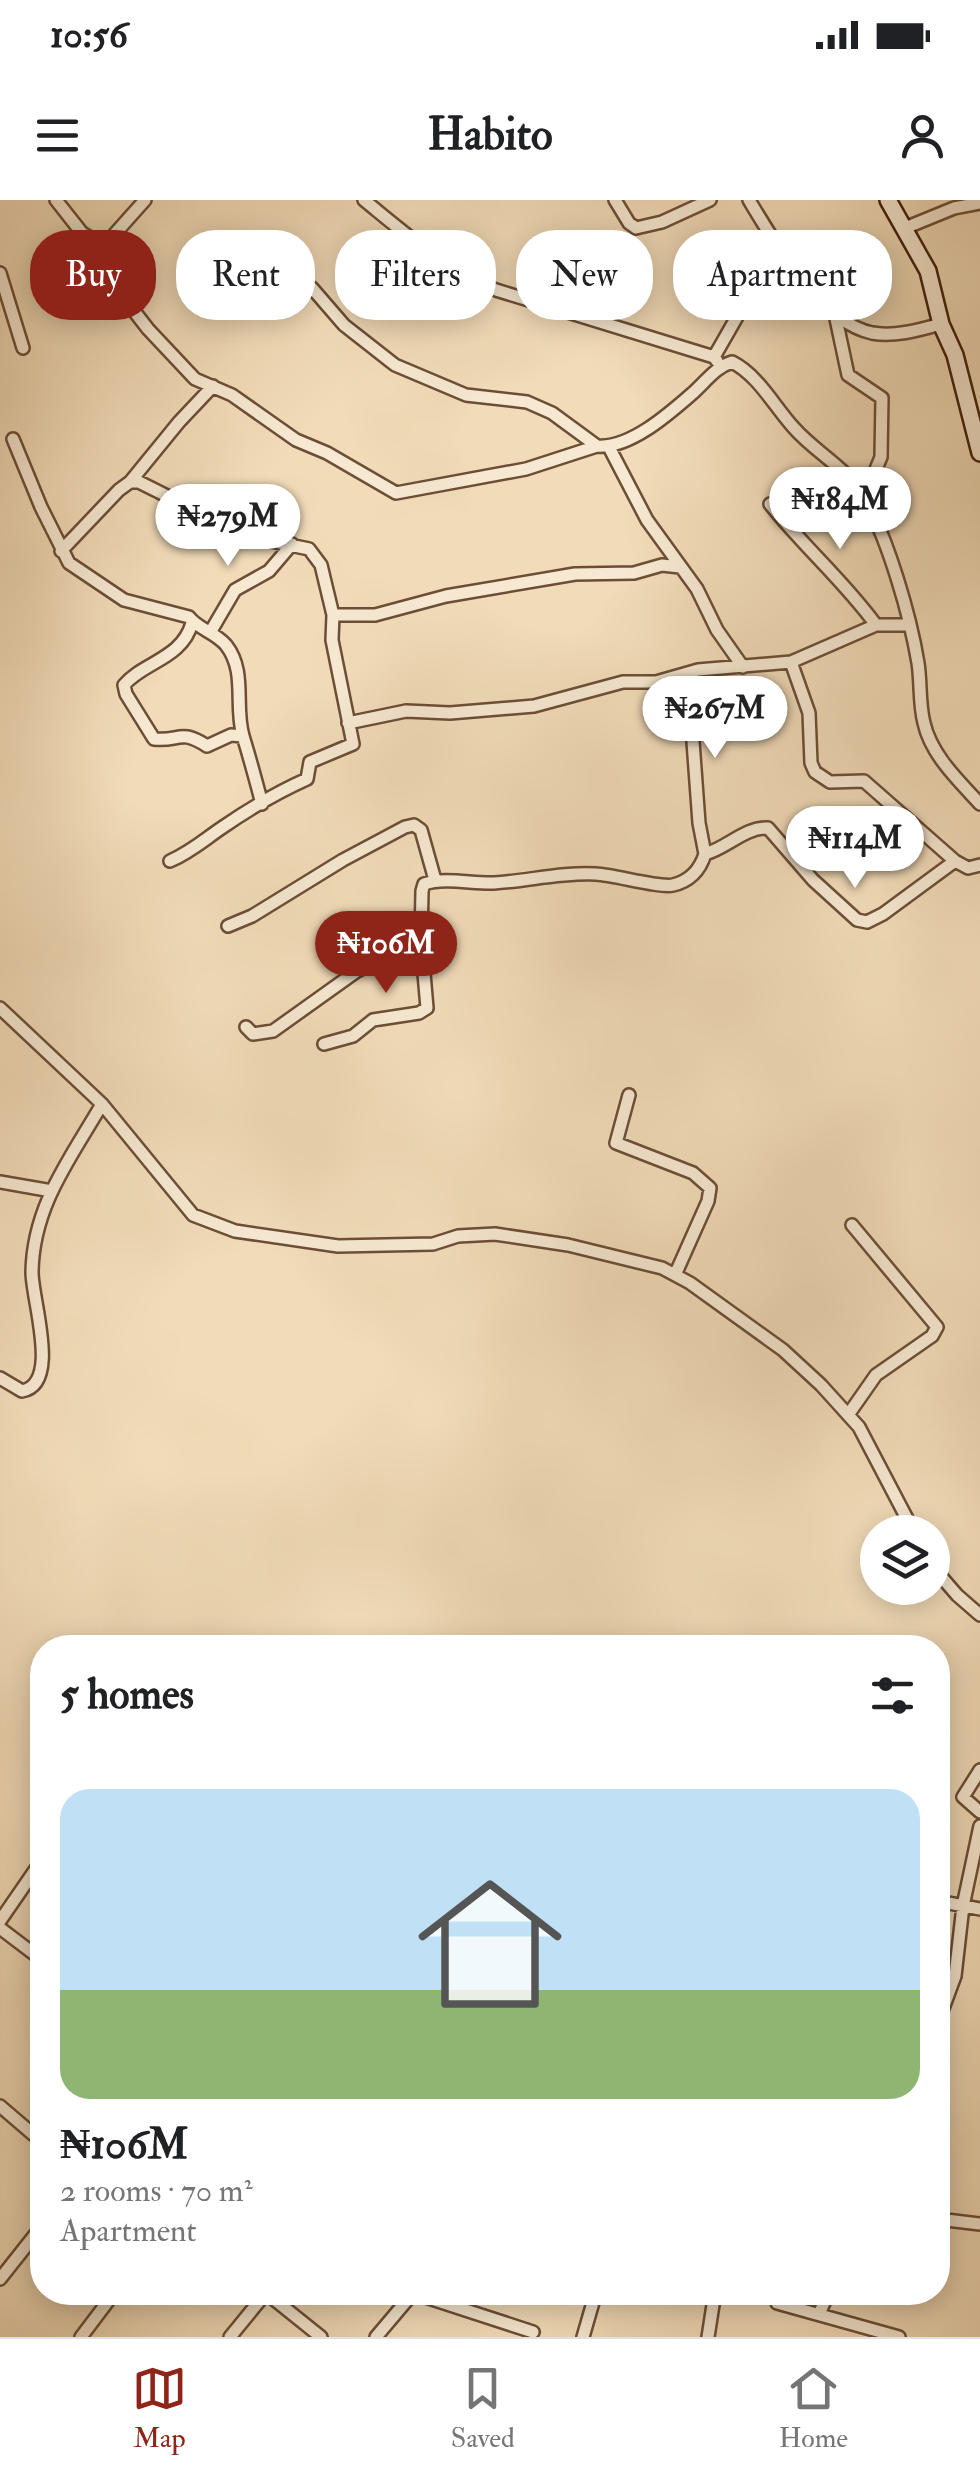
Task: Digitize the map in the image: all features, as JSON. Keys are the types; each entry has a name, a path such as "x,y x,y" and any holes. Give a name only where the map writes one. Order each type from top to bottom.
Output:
{"street":[{"path":"56,200 80,230"},
{"path":"118,230 145,200"},
{"path":"364,200 406,237 462,275 496,290 748,370 800,435 846,473 864,498 886,548 909,625 924,724 948,768 980,804"},
{"path":"615,200 636,228 662,222 710,200"},
{"path":"749,200 766,230"},
{"path":"888,200 928,271 980,453"},
{"path":"905,228 954,208 980,203"},
{"path":"0,273 24,348"},
{"path":"315,291 344,325 395,365 466,395 526,402 552,413 603,447 664,546 697,589 717,630 743,667"},
{"path":"141,320 194,379 232,395 296,440 327,452 396,492 526,469 638,434 672,410 718,362 736,320"},
{"path":"836,320 848,375 882,398 881,457 864,498"},
{"path":"844,320 853,326 891,334 941,324"},
{"path":"60,551 130,482 213,386"},
{"path":"13,439 68,563 124,600 188,618 211,631 229,648 239,675 243,736 262,804"},
{"path":"130,482 139,482 266,540 309,549 317,556 333,615 332,640 353,738 351,747 310,762 307,780 170,861"},
{"path":"770,504 860,602 876,625"},
{"path":"211,631 235,590 269,571 292,544"},
{"path":"662,565 664,546"},
{"path":"333,615 375,615 575,574 651,571 662,565 680,567"},
{"path":"192,622 188,635 169,654 128,679 124,685 126,694 154,738 183,735 207,746 231,735 243,736"},
{"path":"348,723 406,711 450,713 534,706 608,684 656,682 688,674 791,662 876,625 909,625"},
{"path":"791,662 809,713 811,762 816,772 830,782 864,781 955,861 968,868 980,865"},
{"path":"324,1044 353,1036 372,1020 419,1013 427,1008 422,939 424,884 436,880 496,882 593,873 665,886 696,873 705,854 690,737 688,674"},
{"path":"228,926 252,916 343,860 414,825 421,830 436,880"},
{"path":"705,854 757,828 768,828 824,890 856,920 867,922 884,914 955,861"},
{"path":"246,1028 253,1034 273,1030 357,971 422,939"},
{"path":"0,1008 102,1104 193,1215 235,1231 338,1246 433,1244 458,1236 494,1234 568,1245 662,1268 675,1275 783,1350 848,1415 859,1428 905,1515"},
{"path":"629,1095 616,1143 693,1173 710,1188 675,1275"},
{"path":"0,1378 22,1390 36,1386 40,1379 43,1362 34,1296 33,1241 52,1191 102,1104"},
{"path":"0,1182 52,1191"},
{"path":"848,1415 876,1375 932,1336 937,1327 852,1225"},
{"path":"950,1587 980,1615"},
{"path":"980,1770 963,1797 980,1812"},
{"path":"950,1990 980,1826"},
{"path":"30,1879 0,1925 30,1950"},
{"path":"950,1903 980,1908"},
{"path":"0,2106 30,2132"},
{"path":"950,2220 980,2224"},
{"path":"3,2270 30,2240"},
{"path":"81,2337 105,2305"},
{"path":"230,2337 255,2305"},
{"path":"280,2305 321,2337"},
{"path":"376,2337 403,2305"},
{"path":"450,2305 533,2332"},
{"path":"582,2337 592,2305"},
{"path":"708,2337 713,2305"},
{"path":"784,2305 900,2337"},
{"path":"819,2314 823,2305"}]}
